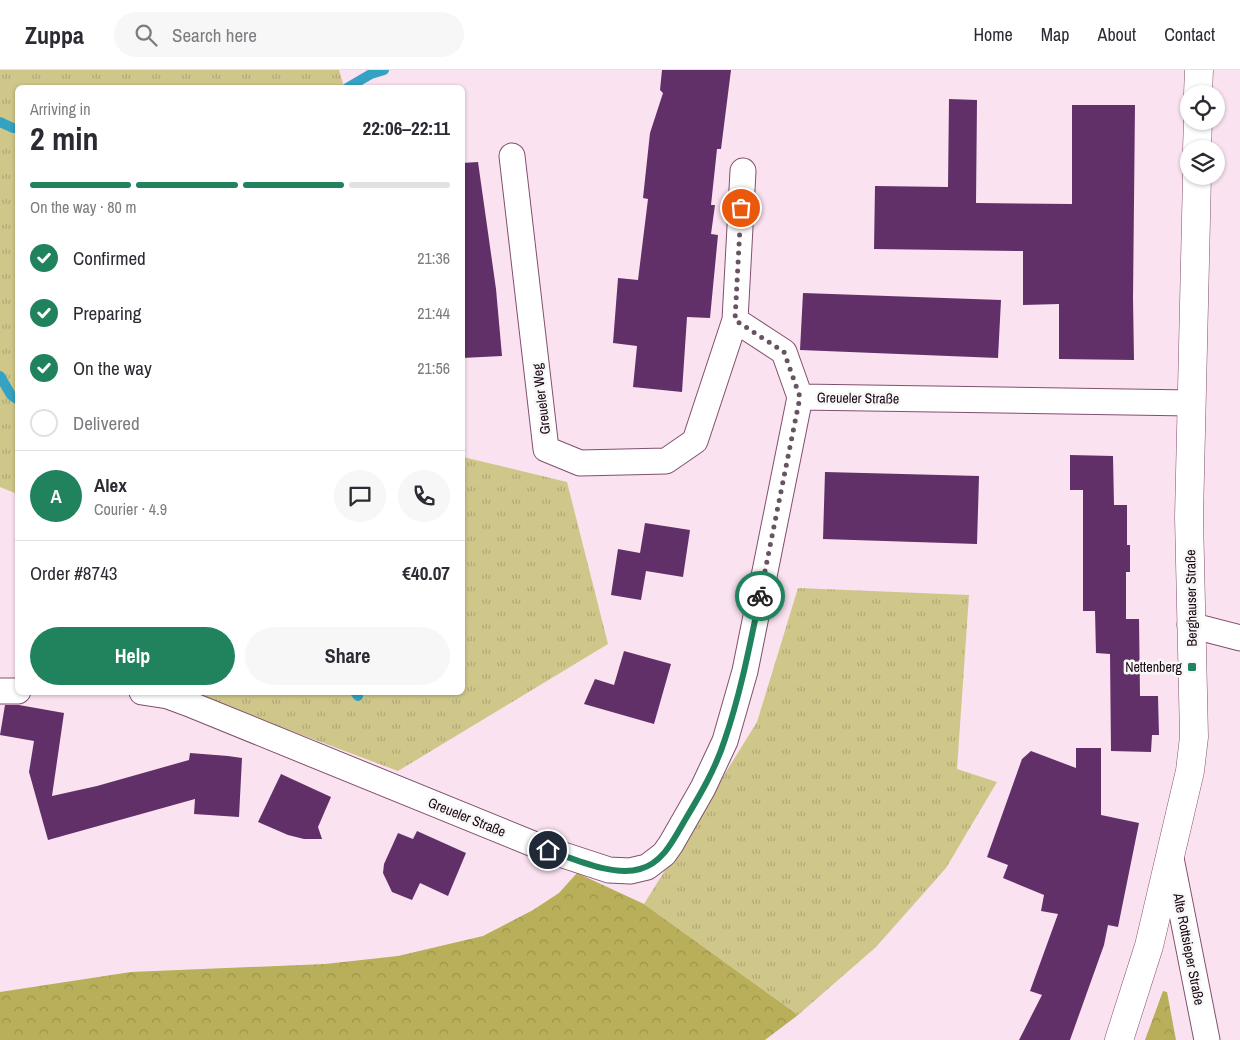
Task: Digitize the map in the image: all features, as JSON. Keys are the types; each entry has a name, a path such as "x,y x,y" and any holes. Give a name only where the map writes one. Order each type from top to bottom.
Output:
{"street":[{"path":"1198,85 1199,70"},
{"name":"Greueler Weg","path":"512,156 546,449 580,463 666,461 695,441 735,320 743,171"},
{"name":"Berghauser Straße","path":"1119,1040 1149,946 1171,858 1190,770 1194,738 1189,517 1197,185"},
{"path":"735,320 784,352 800,397"},
{"name":"Greueler Straße","path":"162,695 187,703 548,850 609,870 638,870 647,867 660,857 671,844 703,788 725,741 744,671 800,397 1191,404"},
{"path":"1190,625 1240,638"},
{"path":"0,691 15,691"},
{"name":"Alte Rottsieper Straße","path":"1171,858 1207,1040"}],"green space":[{"path":"0,70 339,70 343,85 15,85 15,493 0,487"},
{"path":"465,457 567,482 608,644 398,771 195,695 465,695"},
{"path":"798,588 969,595 957,769 997,782 946,868 876,947 798,1015 644,904 757,722"},
{"path":"577,873 644,904 798,1015 765,1040 0,1040 0,992 131,972 325,964 398,956 483,936 533,910 559,893"},
{"path":"1163,991 1167,992 1176,1040 1145,1040"}],"building":[{"path":"662,70 731,70 721,149 717,149 711,205 715,205 711,234 718,235 710,318 687,317 682,392 633,387 637,346 613,343 618,278 638,280 648,199 643,198 650,133 663,93 660,90"},
{"path":"949,99 977,100 976,203 1072,204 1072,105 1135,105 1134,360 1059,359 1059,304 1023,305 1023,251 874,249 875,186 948,187"},
{"path":"478,162 496,289 502,356 465,358 465,163"},
{"path":"803,293 1001,300 998,358 800,350"},
{"path":"1070,455 1113,456 1114,505 1127,505 1127,545 1130,545 1130,572 1126,572 1126,619 1139,619 1140,696 1158,696 1159,735 1152,735 1151,752 1111,751 1110,654 1096,653 1095,611 1083,611 1083,490 1070,490"},
{"path":"825,472 979,476 977,544 823,539"},
{"path":"645,523 690,530 683,577 646,571 641,600 611,595 618,549 640,553"},
{"path":"624,651 671,664 654,724 584,704 595,679 614,685"},
{"path":"5,705 19,705 64,713 52,796 97,786 189,760 190,753 228,756 242,758 239,817 194,814 195,799 48,840 29,772 34,741 0,735"},
{"path":"1076,748 1101,748 1101,815 1139,823 1118,927 1108,925 1104,945 1070,1040 1019,1040 1042,995 1030,991 1058,914 1041,911 1044,895 1003,878 1008,865 987,857 1022,759 1031,751 1076,768"},
{"path":"281,774 331,797 318,827 322,839 304,839 288,835 258,822"},
{"path":"417,831 466,853 448,896 420,883 412,900 392,892 383,873 384,864 398,833 413,839"}],"waterway":[{"path":"352,85 371,74 384,70"},
{"path":"0,122 15,128"},
{"path":"0,376 11,395 15,398"}],"way so far":[{"path":"741,208 735,320 784,352 800,397 760,596"}],"place":[{"name":"Nettenberg","path":"1192,667"}],"route":[{"path":"548,850 609,870 620,871 638,870 647,867 664,854 703,788 725,741 744,671 760,596"}]}
